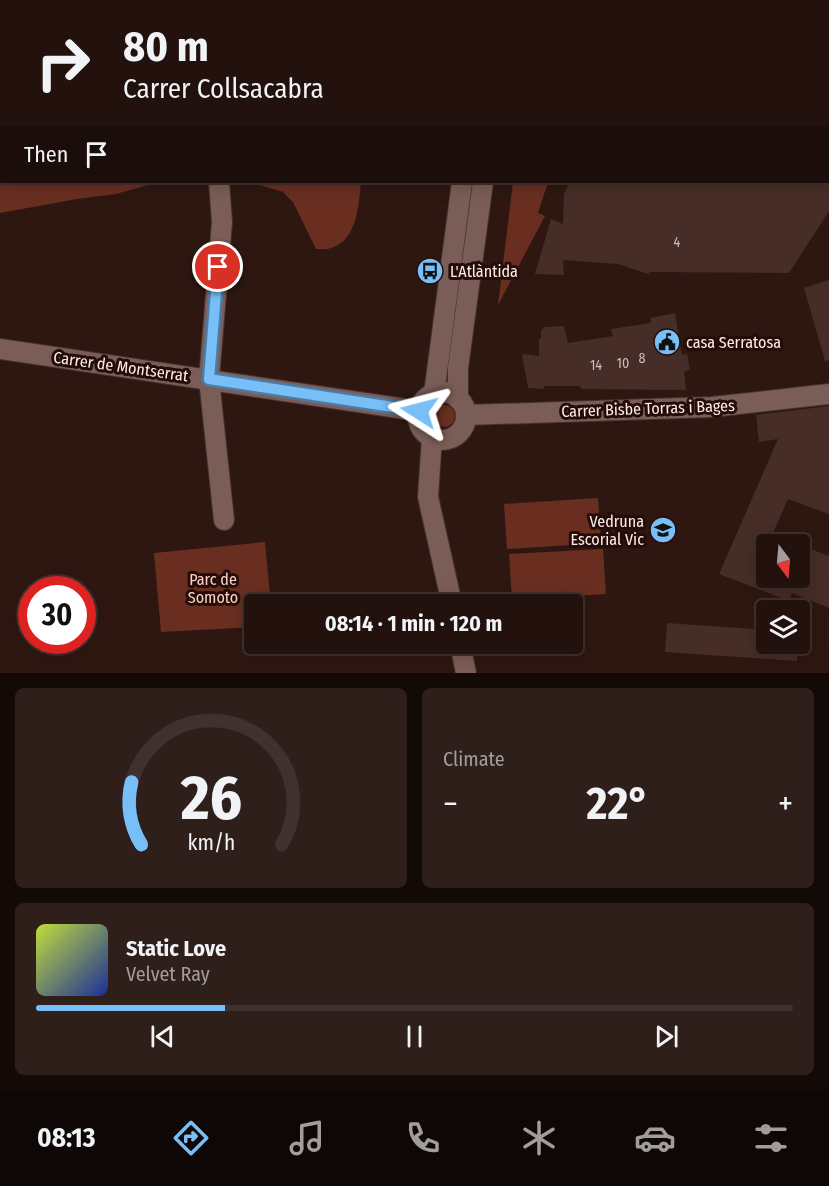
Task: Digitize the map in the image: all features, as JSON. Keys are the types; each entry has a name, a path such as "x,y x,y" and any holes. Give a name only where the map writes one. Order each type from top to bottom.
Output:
{"street":[{"path":"219,183 222,222 209,379 224,520"},
{"path":"434,394 462,183"},
{"path":"462,407 447,393 434,394 424,401 419,411 420,424 432,437 448,439 458,434 464,425 458,368 483,183"},
{"name":"Carrer de Montserrat","path":"0,349 419,411"},
{"name":"Carrer Bisbe Torras i Bages","path":"462,407 712,407 829,394"},
{"path":"432,437 428,497 450,594"},
{"path":"462,654 466,673"}],"green space":[{"path":"0,183 155,183 116,194 0,213"},
{"path":"252,183 361,183 355,221 351,230 340,244 329,249 316,249 293,202 283,192"},
{"path":"513,183 548,183 538,213 545,216 498,305"},
{"path":"444,405 452,408 455,416 452,424 444,427 436,424 433,416 436,408"},
{"path":"598,498 601,543 507,549 504,504"},
{"name":"Parc de Somoto","path":"265,542 270,594 244,594 244,628 161,632 154,553"},
{"path":"603,549 606,594 512,594 509,554"}],"building":[{"path":"569,183 829,183 829,211 789,273 650,272 648,274 618,264 563,260 564,275 535,274 551,219 563,224 564,194"},
{"path":"829,280 829,360 825,361 804,288"},
{"path":"675,313 682,355 687,354 690,370 684,371 686,390 581,389 580,386 528,388 522,354 539,356 539,339 541,339 541,330 545,327 564,326 568,343 613,336 611,329 651,323 651,318"},
{"path":"829,406 829,514 788,499 772,534 756,534 756,588 810,588 810,549 829,556 829,608 792,593 789,600 786,600 719,574 778,439 759,442 756,415"},
{"path":"667,623 756,629 756,654 797,654 797,661 665,652"}],"place":[{"name":"L'Atlàntida","path":"430,271"},
{"name":"casa Serratosa","path":"667,342"},
{"name":"Vedruna Escorial Vic","path":"663,530"}],"route":[{"path":"218,267 209,379 419,411"}]}
